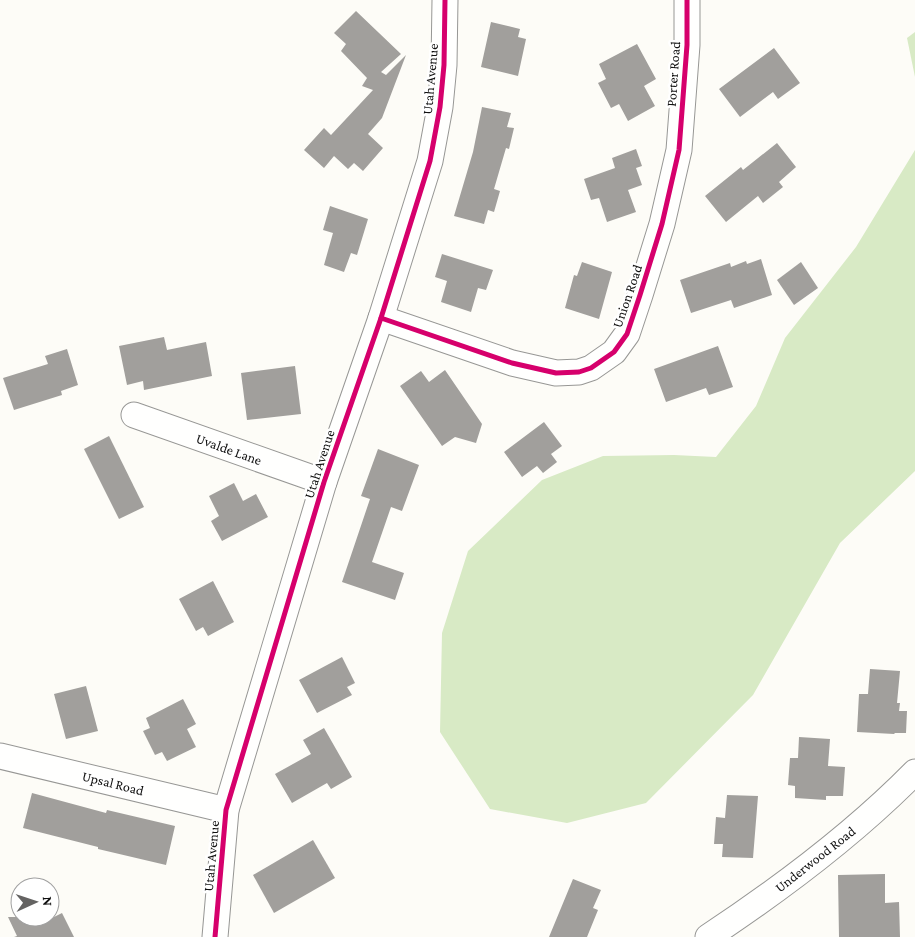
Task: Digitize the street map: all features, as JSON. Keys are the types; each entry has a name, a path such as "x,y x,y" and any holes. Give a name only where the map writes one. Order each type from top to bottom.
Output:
{"street":[{"name":"Utah Avenue","path":"215,937 226,810 324,482 381,318 434,145 444,65 445,0"},
{"name":"Porter Road","path":"678,150 686,45 687,0"},
{"name":"Union Road","path":"381,318 537,370 568,374 600,364 614,352 627,334 662,224 678,150"},
{"name":"Uvalde Lane","path":"134,415 324,482"},
{"name":"Upsal Road","path":"0,756 226,810"},
{"name":"Underwood Road","path":"708,937 807,868 866,819 915,772"}],"green space":[{"path":"915,32 915,77 907,38"},
{"path":"915,150 915,471 840,543 753,695 646,803 567,823 490,809 440,732 442,633 468,551 542,480 603,456 674,455 716,457 756,406 785,338 856,247"}],"building":[{"path":"356,11 401,54 381,72 386,75 406,55 382,118 368,134 383,148 363,171 354,163 348,169 334,156 324,168 304,150 324,128 331,135 373,90 362,86 367,78 341,51 346,44 334,33"},
{"path":"491,22 520,29 518,37 526,39 518,76 481,67"},
{"path":"637,44 656,79 644,86 655,106 628,121 619,104 611,108 598,83 606,79 599,64"},
{"path":"774,48 800,83 778,99 773,92 740,117 719,89"},
{"path":"482,107 511,113 507,127 514,128 509,149 506,148 494,189 500,191 494,212 488,210 484,224 454,216 473,152"},
{"path":"777,143 796,167 779,182 783,187 763,203 758,196 726,222 705,196 741,167 743,170"},
{"path":"636,149 642,166 636,168 642,185 628,190 636,212 607,222 599,198 591,200 584,179 615,168 612,158"},
{"path":"330,206 368,219 357,255 351,253 344,272 324,265 333,233 323,230"},
{"path":"442,254 493,270 486,290 478,288 471,312 441,302 447,281 435,277"},
{"path":"761,259 772,295 734,308 731,300 691,313 680,280 730,263 731,267 746,261 747,264"},
{"path":"582,262 612,272 599,319 565,308 574,275 577,276"},
{"path":"801,262 818,288 794,305 777,280"},
{"path":"164,337 167,350 206,342 212,376 144,390 143,381 127,385 119,346"},
{"path":"718,346 733,387 709,395 706,388 666,402 654,369"},
{"path":"67,349 78,385 61,391 62,395 14,410 3,378 48,364 45,356"},
{"path":"295,366 301,414 247,420 241,373"},
{"path":"445,370 482,424 476,443 455,437 442,446 400,386 421,371 429,382"},
{"path":"544,422 562,446 551,454 557,462 543,473 537,466 522,477 504,452"},
{"path":"109,436 144,507 119,519 84,449"},
{"path":"378,449 419,465 402,511 391,507 372,562 404,573 395,600 342,582 370,499 361,496"},
{"path":"234,483 243,501 256,494 268,517 222,541 211,521 219,516 209,496"},
{"path":"213,581 234,622 208,636 203,627 196,631 179,599"},
{"path":"342,657 355,683 347,687 352,695 317,713 299,680"},
{"path":"870,669 900,671 897,703 900,703 899,711 907,711 906,733 857,732 859,694 868,694"},
{"path":"86,686 98,731 66,739 54,694"},
{"path":"183,699 196,724 187,729 196,747 167,761 162,752 155,755 143,731 150,728 146,718"},
{"path":"324,728 352,777 331,789 327,783 292,803 275,774 311,754 303,740"},
{"path":"799,737 830,739 828,766 845,767 843,796 826,796 826,800 795,798 795,786 788,785 790,758 798,758"},
{"path":"32,793 106,813 107,810 175,826 166,865 98,849 98,847 23,828"},
{"path":"727,795 758,796 753,858 722,857 723,844 714,844 716,817 725,818"},
{"path":"313,840 335,878 274,913 253,875"},
{"path":"885,874 885,903 899,902 900,937 839,937 838,875"},
{"path":"573,879 601,890 593,908 598,910 587,937 549,937"},
{"path":"62,913 74,937 14,937 17,936 13,927 60,927 60,914"}],"cycle path":[{"path":"215,937 226,810 324,482 381,318 430,161 440,107 444,65 445,0"},
{"path":"381,318 512,363 556,373 579,372 591,368 614,352 627,334 640,295 662,224 679,150 687,45 687,0"}]}
